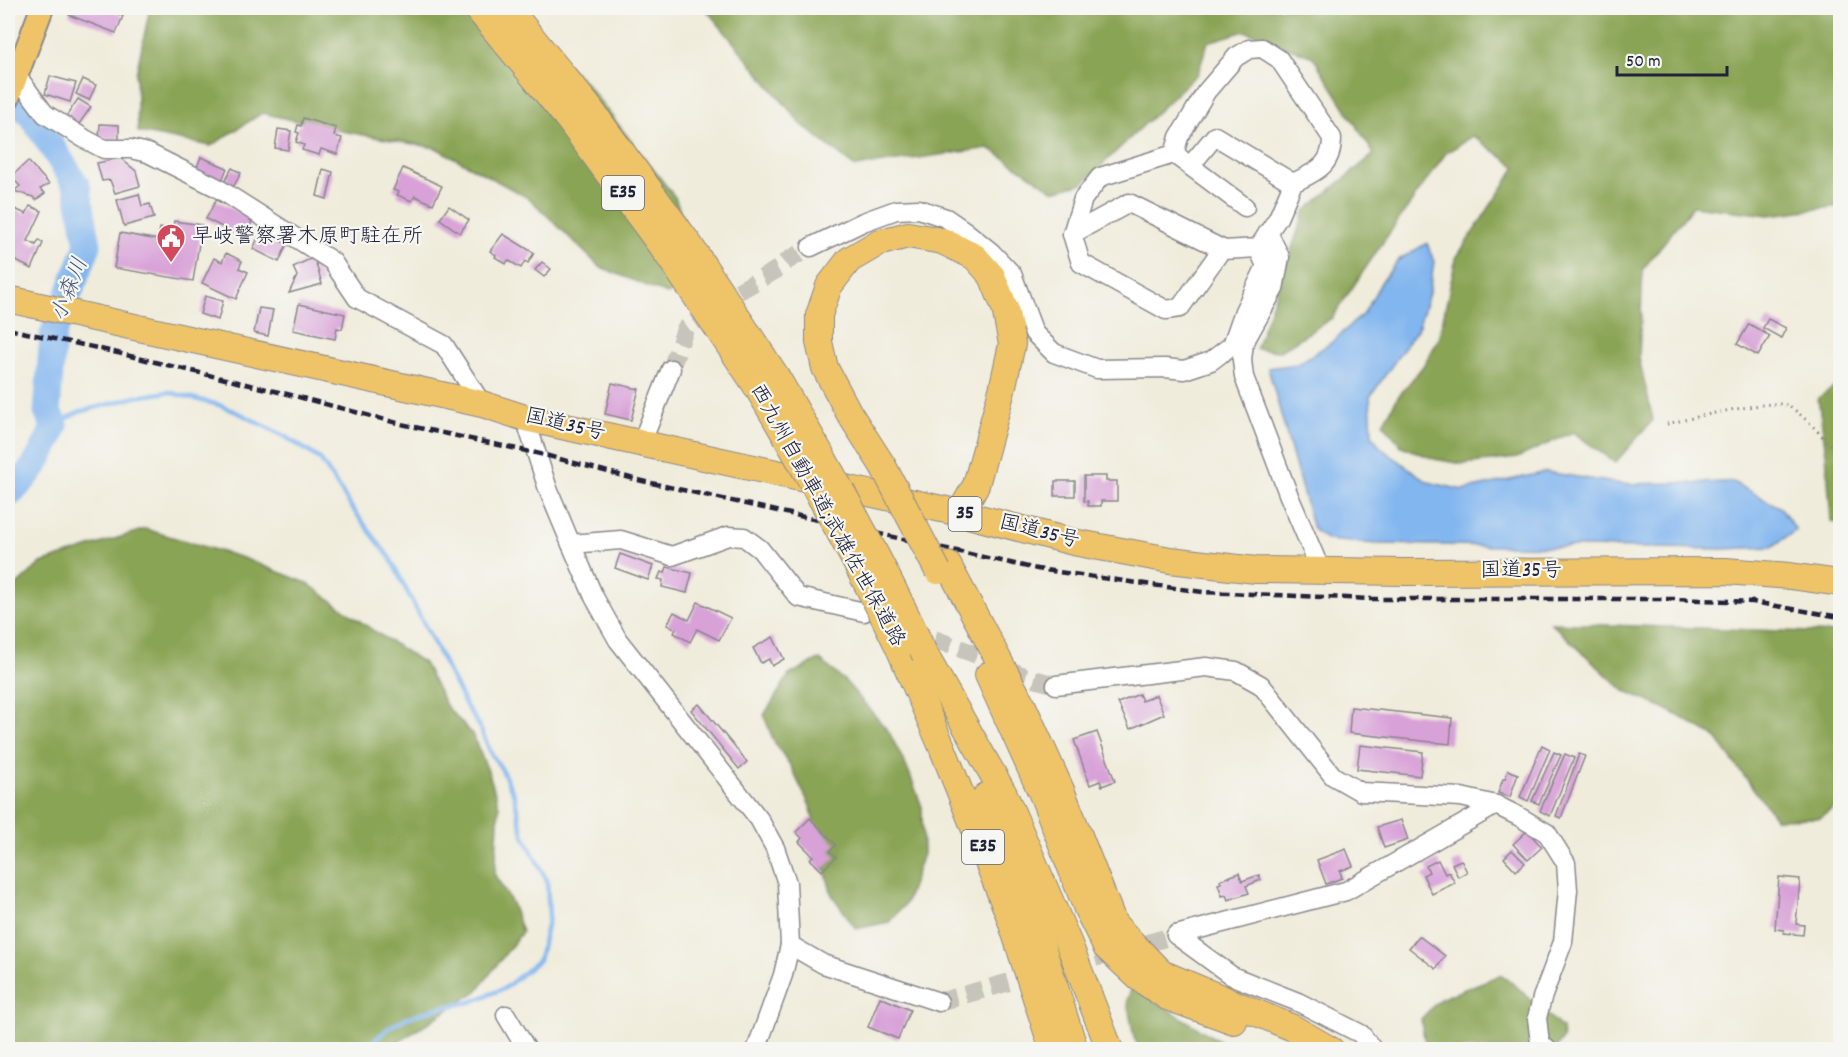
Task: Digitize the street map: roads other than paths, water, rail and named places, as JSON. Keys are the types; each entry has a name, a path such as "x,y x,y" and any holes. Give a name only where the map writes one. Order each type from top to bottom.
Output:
{"highway":[{"name":"西九州自動車道;武雄佐世保道路","path":"477,8 582,139 670,258 824,458 901,601 963,738 1029,906 1075,1050"},
{"name":"西九州自動車道;武雄佐世保道路","path":"508,8 588,106 689,244 766,381 802,463 846,542 899,648 979,836 1009,915 1051,1050"},
{"path":"960,513 976,484 1012,344 1005,308 992,276 975,257 942,240 908,235 878,243 849,260 829,286 819,315 819,342 825,368 849,413 888,465 943,568 1023,706 1061,790 1114,924 1161,973 1293,1028 1330,1050"},
{"name":"国道35号","path":"8,299 49,310 482,404 525,418 960,513 1073,542 1170,560 1256,570 1725,571 1791,576 1840,583"},
{"path":"943,568 1043,796 1087,909 1106,947 1139,978 1167,997 1307,1050"},
{"path":"925,655 1004,794 1069,944 1110,1050"}],"main road":[{"path":"13,86 42,8"}],"street":[{"path":"1174,154 1179,136 1206,93 1236,57 1249,49 1262,48 1279,59 1332,138 1332,151 1326,162 1316,172 1293,183 1278,218 1258,248"},
{"path":"13,86 45,114 85,139 104,149 131,149 148,153 216,187 332,261 357,298 444,345 482,404"},
{"path":"1190,166 1215,136 1293,183"},
{"path":"1174,154 1245,207"},
{"path":"1174,154 1100,177 1083,199 1072,234 1082,263 1166,310 1180,308 1222,249"},
{"path":"1072,234 1129,203 1222,249 1258,248"},
{"path":"811,247 863,222 896,210 919,209 946,218 965,231 991,252 1012,274 1034,333 1054,353 1097,369 1184,370 1212,361 1232,345 1244,311 1266,266 1258,248"},
{"path":"1268,232 1280,257 1274,289 1244,343 1242,360 1244,377 1293,507 1321,571"},
{"path":"641,444 671,369"},
{"path":"525,418 548,489 571,544 594,597 618,640 759,819 775,848 787,883 790,945 783,975 756,1050"},
{"path":"571,544 621,540 672,556 728,536 744,537 759,549 798,597 864,612"},
{"path":"1056,685 1206,667 1236,671 1261,685 1334,776 1361,792 1461,797 1496,805 1547,833 1566,863 1568,890 1563,942 1537,1018 1540,1042 1548,1050"},
{"path":"1373,1050 1361,1034 1298,1002 1232,976 1176,935 1346,891 1496,805"},
{"path":"790,945 823,964 939,1002"},
{"path":"506,1015 527,1050"}],"water":[{"path":"1427,243 1434,262 1429,293 1418,328 1370,397 1372,435 1381,448 1428,482 1463,490 1546,472 1622,484 1733,482 1781,508 1796,530 1772,547 1721,549 1377,544 1327,540 1313,529 1268,368 1298,364 1331,343 1364,313 1382,281 1398,260"}],"waterway":[{"name":"小森川","path":"8,90 32,116 77,186 88,245 53,334 47,412 55,425 36,463 8,495"},
{"path":"55,425 79,412 136,397 168,392 219,405 241,414 286,437 320,459 352,508 390,558 466,706 501,768 514,795 523,834 547,881 549,917 539,960 505,988 471,1002 434,1009 406,1018 390,1027 363,1050"}],"tunnel":[{"path":"671,369 685,329 732,295 811,247"},
{"path":"909,630 983,657 1023,676 1056,685"},
{"path":"939,1002 1176,935"}],"railway":[{"path":"8,329 97,348 401,424 545,455 638,480 1037,569 1203,592 1371,599 1672,599 1753,602 1840,617"}],"place":[{"name":"早岐警察署木原町駐在所","path":"171,264"}]}
